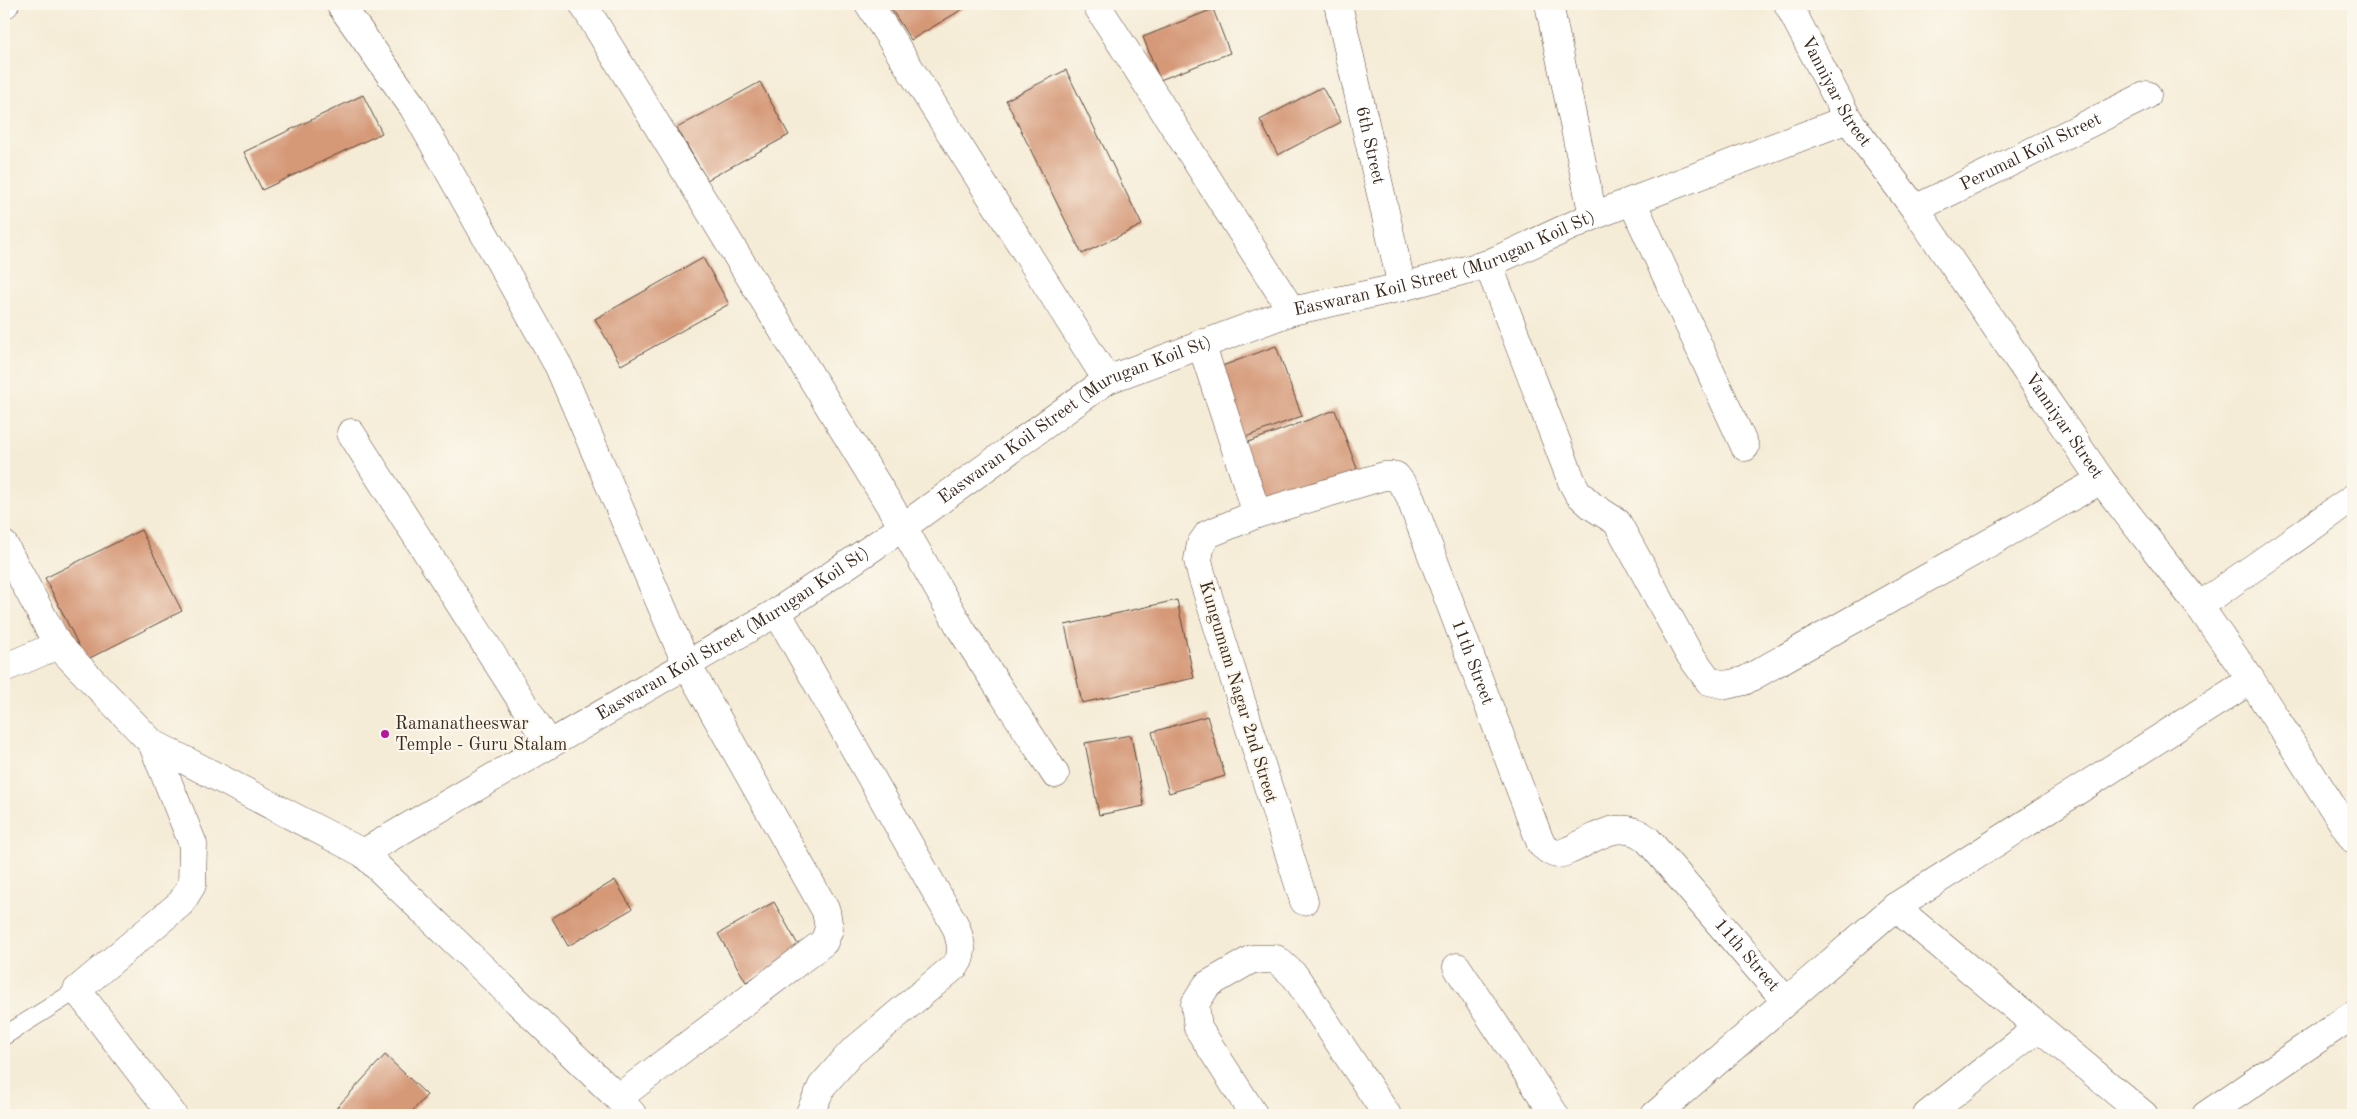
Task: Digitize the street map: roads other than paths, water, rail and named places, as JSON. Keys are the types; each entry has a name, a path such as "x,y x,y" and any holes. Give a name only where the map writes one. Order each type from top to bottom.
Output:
{"street":[{"path":"4,545 58,645 152,743 362,853 626,1106 824,942 829,929 826,911 686,663 559,368 413,107 340,4"},
{"path":"583,4 903,527 961,629 1055,774"},
{"path":"869,4 1107,380"},
{"path":"1096,4 1292,311"},
{"name":"6th Street","path":"1338,4 1402,287"},
{"path":"1549,4 1593,216"},
{"name":"Vanniyar Street","path":"1788,4 1848,119 1914,209 2101,480 2199,606 2251,680 2353,839"},
{"name":"Perumal Koil Street","path":"1914,209 2147,95"},
{"name":"Easwaran Koil Street (Murugan Koil St)","path":"362,853 686,663 777,612 903,527 1107,380 1201,343 1292,311 1402,287 1488,264 1593,216 1848,119"},
{"path":"1632,201 1745,447"},
{"path":"1488,264 1572,482 1578,492 1592,506 1618,522 1688,652 1709,681 1726,685 1744,681 2101,480"},
{"path":"1201,343 1257,514"},
{"path":"351,433 548,744"},
{"name":"11th Street","path":"1257,514 1384,476 1396,476 1408,492 1541,844 1550,852 1560,854 1610,830 1626,828 1638,832 1653,846 1786,1001"},
{"path":"2199,606 2353,498"},
{"name":"Kungumam Nagar 2nd Street","path":"1257,514 1208,534 1201,544 1198,560 1200,573 1304,901"},
{"path":"777,612 956,927 962,945 961,958 956,965 851,1053 822,1086 808,1115"},
{"path":"4,668 58,645"},
{"path":"1655,1115 1895,907 2251,680"},
{"path":"152,743 193,844 194,866 192,885 181,902 77,990 173,1115"},
{"path":"1895,907 2144,1115"},
{"path":"1254,1115 1198,1028 1195,1004 1207,985 1252,959 1276,959 1295,976 1387,1115"},
{"path":"1457,967 1554,1115"},
{"path":"2206,1115 2353,1015"},
{"path":"1927,1115 2038,1028"}],"lane":[{"path":"4,1036 77,990"}],"place":[{"name":"Ramanatheeswar Temple - Guru Stalam","path":"385,734"}]}
